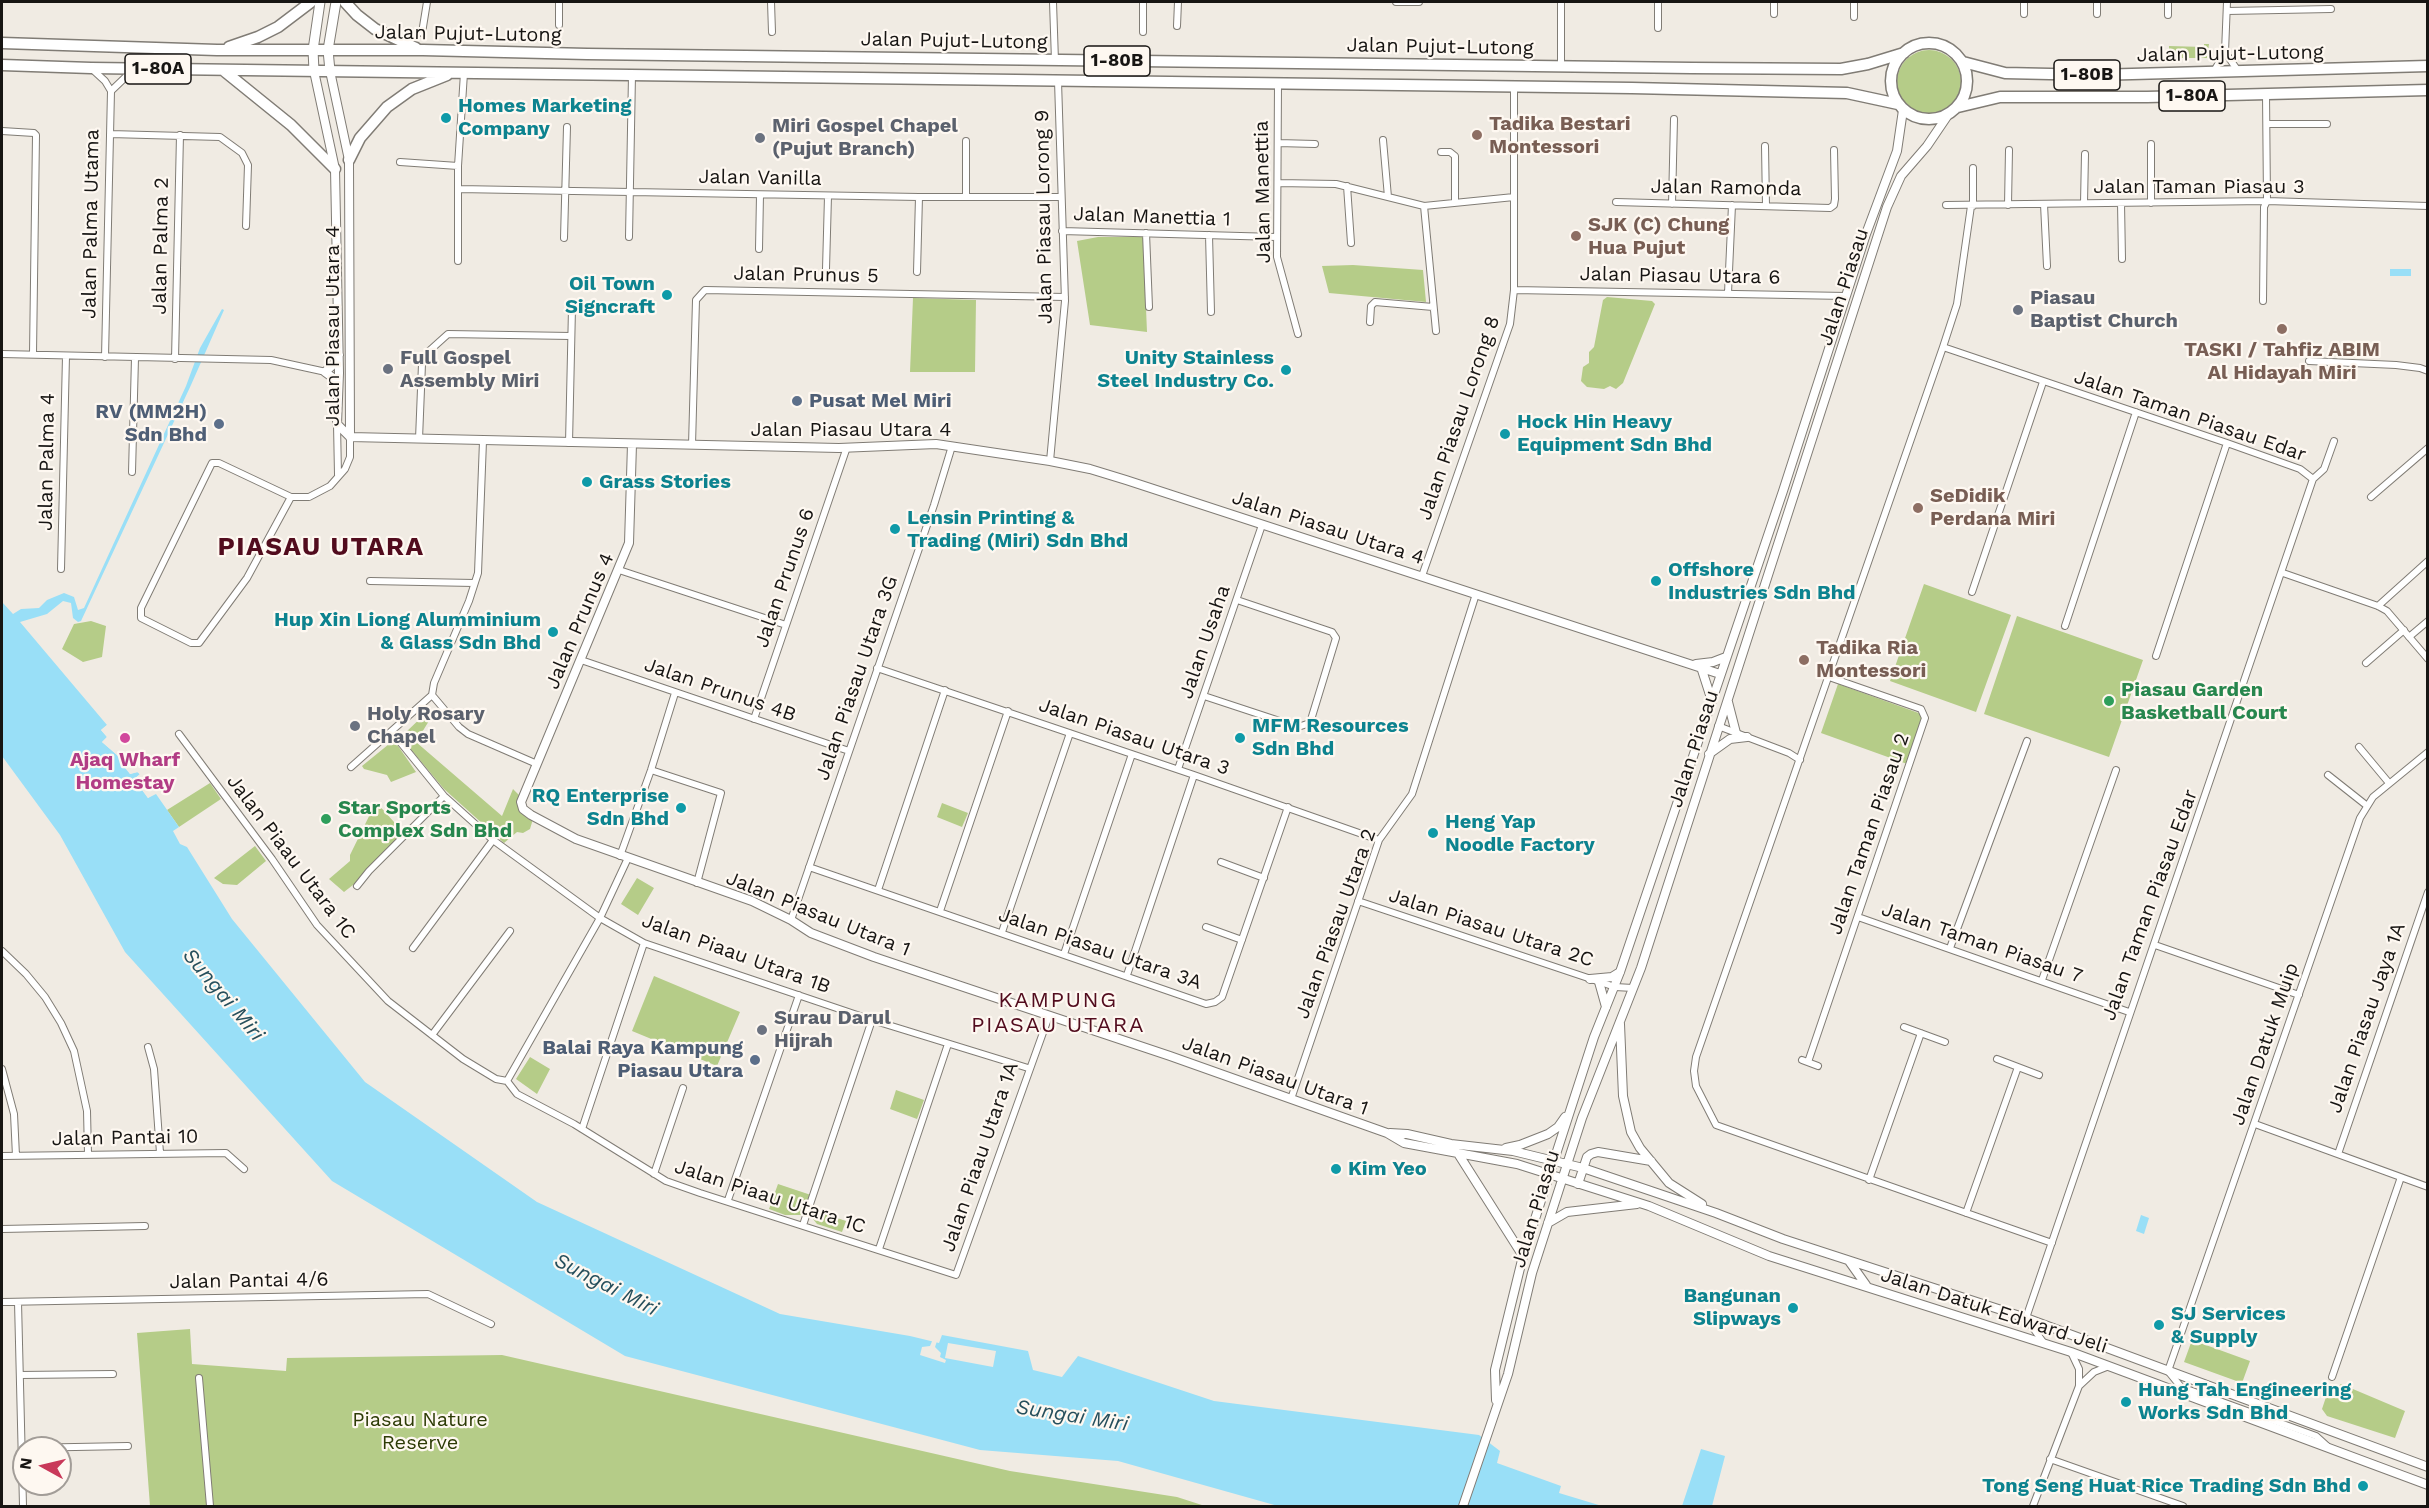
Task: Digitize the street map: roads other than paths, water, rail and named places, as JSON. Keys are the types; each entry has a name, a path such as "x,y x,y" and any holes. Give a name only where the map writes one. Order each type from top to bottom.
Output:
{"highway":[{"path":"217,50 268,32 287,21 311,2"},
{"path":"345,2 375,29 423,50"},
{"name":"Jalan Pujut-Lutong","path":"2,43 217,50 423,50 1055,61 1841,69 1868,64 1904,53"},
{"path":"1925,43 1937,44 1948,48 1963,62 1967,73 1964,97 1958,107 1948,116 1932,120 1917,118 1901,107 1892,92 1891,77 1895,64 1904,53 1914,46 1925,43"},
{"name":"Jalan Pujut-Lutong","path":"1963,62 2006,73 2094,75 2427,66"},
{"name":"Jalan Pujut-Lutong","path":"2,65 135,69 1278,83 1847,93 1901,107"},
{"path":"223,70 291,125 335,169"},
{"path":"349,160 360,138 387,107 412,89 459,73"},
{"name":"Jalan Pujut-Lutong","path":"1958,107 2001,97 2146,97 2427,90"}],"main road":[{"path":"314,71 313,50 320,2"},
{"path":"330,71 328,50 336,2"}],"street":[{"path":"422,33 427,2"},
{"path":"559,2 559,25"},
{"path":"771,2 772,32"},
{"path":"1053,2 1055,61"},
{"path":"1143,2 1143,32"},
{"path":"1177,26 1178,2"},
{"path":"1396,2 1419,2"},
{"path":"1561,2 1561,67"},
{"path":"1658,2 1658,28"},
{"path":"1774,2 1774,14"},
{"path":"1854,2 1854,17"},
{"path":"2024,2 2024,14"},
{"path":"2097,2 2097,14"},
{"path":"2168,2 2168,15"},
{"path":"2213,73 2225,52 2227,2"},
{"path":"2226,11 2331,9"},
{"path":"2225,52 2238,72"},
{"path":"91,68 105,81 111,91 135,69"},
{"name":"Jalan Piasau Utara 4","path":"314,71 335,169 339,354 337,424"},
{"name":"Jalan Piasau Utara 4","path":"330,71 349,160 350,437 847,447 912,444 952,446 1050,461 1090,469 1720,674"},
{"path":"458,261 459,73"},
{"path":"629,237 632,75"},
{"name":"Jalan Piasau Lorong 9","path":"1050,461 1065,297 1058,81"},
{"name":"Jalan Manettia","path":"1278,83 1277,256 1298,334"},
{"name":"Jalan Piasau Lorong 8","path":"1422,576 1510,324 1514,290 1514,87"},
{"name":"Jalan Palma Utama","path":"105,357 111,91"},
{"path":"2264,301 2264,207 2267,201 2266,94"},
{"name":"Jalan Piasau","path":"1496,1406 1495,1370 1523,1256 1570,1111 1604,1011 1615,987 1846,296 1897,151 1901,107"},
{"name":"Jalan Piasau","path":"1463,1506 1508,1374 1532,1273 1582,1118 1641,968 1894,190 1901,176 1948,116"},
{"path":"1672,204 1674,118"},
{"path":"2267,124 2327,124"},
{"path":"564,238 567,128"},
{"path":"2,131 36,135 33,354"},
{"path":"110,134 220,137 242,153 248,165 246,226"},
{"name":"Jalan Palma 2","path":"175,359 180,135"},
{"path":"1383,140 1388,197"},
{"path":"966,141 966,197"},
{"path":"1278,143 1315,144"},
{"path":"2151,144 2151,203"},
{"path":"1765,146 1766,206"},
{"name":"Jalan Ramonda","path":"1616,202 1830,208 1834,205 1834,150"},
{"path":"2008,205 2009,150"},
{"path":"1441,152 1455,156 1455,202"},
{"path":"2085,154 2085,203"},
{"path":"400,162 458,166"},
{"path":"1973,168 1972,206 1957,304 1696,1057 1694,1071 1696,1086 1716,1125 2052,1243"},
{"path":"1278,183 1336,184 1424,206 1514,198"},
{"path":"1347,186 1351,243"},
{"name":"Jalan Vanilla","path":"458,189 828,196 1061,197"},
{"path":"759,249 760,195"},
{"path":"826,269 828,196"},
{"path":"916,272 920,197"},
{"name":"Jalan Taman Piasau 3","path":"1946,206 2267,201 2427,206"},
{"path":"2121,203 2122,260"},
{"path":"2044,204 2047,266"},
{"path":"1728,293 1732,205"},
{"path":"1424,206 1436,331"},
{"name":"Jalan Manettia 1","path":"1062,231 1276,237"},
{"path":"1146,232 1149,308"},
{"path":"1209,235 1211,312"},
{"name":"Jalan Prunus 5","path":"692,445 696,300 705,290 1065,297"},
{"name":"Jalan Piasau Utara 6","path":"1514,290 1846,296"},
{"path":"1370,322 1371,306 1375,302 1433,307"},
{"path":"569,443 572,308"},
{"path":"419,439 424,356 448,334 571,336"},
{"name":"Jalan Taman Piasau Edar","path":"1943,347 2300,469 2313,479 2283,573 2155,945 2129,1012 2026,1318"},
{"path":"2,354 281,360 326,372 339,373 349,360"},
{"path":"326,372 339,354"},
{"name":"Jalan Palma 4","path":"61,569 66,356"},
{"path":"132,472 135,358"},
{"path":"2309,361 2405,366 2427,371"},
{"path":"326,372 336,380 339,389"},
{"path":"1972,592 2043,382"},
{"path":"2065,626 2136,412"},
{"path":"291,497 247,578 199,643 190,643 141,618 141,608 212,463 219,463 291,497 309,498 330,486 348,464 350,437 337,424"},
{"path":"337,424 338,476"},
{"path":"351,767 432,695 437,674 478,573 483,441"},
{"path":"2313,479 2324,469 2334,441"},
{"path":"2156,656 2227,443"},
{"name":"Jalan Prunus 4","path":"521,801 630,543 632,444"},
{"name":"Jalan Piasau Utara 3G","path":"791,921 934,505 952,446"},
{"name":"Jalan Prunus 6","path":"754,719 847,447"},
{"path":"2371,496 2427,448"},
{"path":"1790,466 1802,470"},
{"name":"Jalan Usaha","path":"1178,769 1262,525"},
{"path":"2379,606 2427,561"},
{"path":"620,570 786,625"},
{"path":"2283,573 2379,606 2387,611 2427,659"},
{"path":"370,581 474,583"},
{"name":"Jalan Piasau Utara 2","path":"1291,1099 1379,840 1412,794 1476,594"},
{"path":"1204,696 1298,727 1310,723 1336,638 1332,632 1237,600"},
{"path":"2409,636 2427,621"},
{"path":"2366,663 2404,630"},
{"path":"1712,700 1706,679 1697,666 1726,657"},
{"name":"Jalan Prunus 4B","path":"581,660 849,751"},
{"name":"Jalan Piasau Utara 3","path":"877,668 1194,774 1379,840"},
{"path":"1720,674 1737,668"},
{"name":"Jalan Taman Piasau 2","path":"1818,1066 1805,1061 1858,917 1925,718 1922,709 1829,677"},
{"path":"878,890 945,690"},
{"path":"507,1081 600,918 624,857 675,693"},
{"path":"432,695 459,727 468,734 537,764"},
{"path":"1727,699 1736,733"},
{"path":"940,911 1008,711"},
{"path":"1701,733 1711,726 1718,726 1789,753 1800,760"},
{"name":"Jalan Piaau Utara 1B","path":"392,732 444,796 493,840 600,918 644,942 872,1020 1028,1068"},
{"path":"1002,932 1070,733"},
{"name":"Jalan Piaau Utara 1C","path":"179,734 272,859 317,925 388,1001 463,1059 496,1079 507,1081 517,1094 582,1129 666,1181 956,1275"},
{"path":"1709,754 1730,739 1746,737"},
{"path":"1950,948 2027,741"},
{"path":"2359,747 2390,783"},
{"name":"Jalan Datuk Muip","path":"2168,1371 2366,805 2427,752"},
{"path":"1064,954 1132,754"},
{"path":"651,770 710,787 721,793 697,883"},
{"path":"2042,980 2116,770"},
{"path":"1127,975 1194,774"},
{"path":"2328,775 2366,805"},
{"path":"357,886 444,796"},
{"name":"Jalan Piasau Utara 1","path":"521,801 523,809 531,815 576,838 752,901 837,944 1291,1099 1387,1133 1404,1143 1517,1164 1549,1174"},
{"name":"Jalan Piasau Utara 3A","path":"809,867 1206,1004 1222,997 1288,807"},
{"path":"413,948 493,840"},
{"path":"1221,862 1264,878"},
{"name":"Jalan Piasau Jaya 1A","path":"2338,1154 2427,892"},
{"name":"Jalan Piasau Utara 2C","path":"1358,901 1596,981 1615,987 1633,988"},
{"path":"1638,913 1624,973 1633,976 1641,968"},
{"name":"Jalan Taman Piasau 7","path":"1858,917 2129,1012"},
{"path":"1206,927 1242,940"},
{"path":"432,1035 510,931"},
{"path":"582,1129 644,942"},
{"path":"2155,945 2299,995"},
{"path":"2,951 26,974 45,997 74,1051 87,1111 88,1154"},
{"path":"1604,1011 1596,981 1612,977 1620,972"},
{"path":"728,1200 799,995"},
{"name":"Jalan Piaau Utara 1A","path":"956,1275 1028,1068 1049,1016"},
{"path":"803,1225 872,1020"},
{"path":"1619,1020 1623,1096 1631,1132 1678,1191 1716,1213"},
{"path":"1905,1027 1945,1042"},
{"path":"1869,1180 1921,1033"},
{"path":"879,1249 948,1044"},
{"path":"148,1047 154,1070 160,1154"},
{"path":"1997,1059 2038,1075"},
{"path":"1966,1213 2018,1067"},
{"path":"2,1069 14,1114 16,1156"},
{"path":"654,1174 683,1088"},
{"path":"1497,1150 1520,1145 1548,1134 1558,1127 1570,1111"},
{"path":"2254,1124 2427,1187"},
{"name":"Jalan Piasau Utara 1","path":"1387,1133 1407,1134 1451,1144 1554,1160"},
{"path":"1578,1184 1587,1157 1591,1154 1598,1152 1652,1161"},
{"name":"Jalan Pantai 10","path":"2,1156 226,1153 244,1169"},
{"path":"1459,1155 1523,1256"},
{"name":"Jalan Datuk Edward Jeli","path":"1554,1160 1716,1213 1783,1239 2026,1318 2427,1467"},
{"name":"Jalan Datuk Edward Jeli","path":"1549,1174 1641,1204 1770,1256 2043,1342 2427,1485"},
{"path":"2332,1377 2401,1177"},
{"path":"1548,1222 1567,1212 1641,1204"},
{"path":"2,1229 145,1226"},
{"path":"1849,1261 1866,1286"},
{"name":"Jalan Pantai 4/6","path":"2,1302 428,1294 491,1324"},
{"path":"18,1302 22,1436"},
{"path":"2026,1318 2043,1342"},
{"path":"2033,1506 2079,1386 2079,1369 2071,1352"},
{"path":"2079,1386 2094,1372 2109,1366"},
{"path":"2168,1371 2181,1386 2316,1436 2330,1449"},
{"path":"20,1375 113,1374"},
{"path":"199,1378 210,1506"},
{"path":"72,1447 128,1446"},
{"path":"2050,1459 2183,1506"}],"water":[{"path":"2390,269 2411,269 2411,276 2390,276"},
{"name":"Sungai Miri","path":"222,309 224,310 191,385 81,621 78,622 73,618 71,603 63,601 47,614 20,622 107,725 101,730 107,737 102,742 124,761 130,774 138,772 140,775 134,779 148,798 156,794 179,827 173,831 180,844 187,847 232,919 365,1082 537,1202 780,1314 939,1343 942,1335 1028,1351 1033,1370 1062,1377 1078,1356 1214,1401 1479,1435 1500,1451 1497,1463 1561,1486 1559,1493 1602,1506 1278,1506 1118,1461 980,1450 625,1356 332,1181 125,952 60,835 2,756 2,602 13,614 21,609 39,608 47,600 64,593 74,597 78,610 84,608 186,386 200,348"},
{"path":"2141,1215 2149,1218 2144,1234 2136,1231"},
{"path":"1701,1449 1725,1456 1712,1506 1682,1506"}],"place":[{"name":"Homes Marketing Company","path":"446,118"},
{"name":"Tadika Bestari Montessori","path":"1477,135"},
{"name":"Miri Gospel Chapel (Pujut Branch)","path":"760,138"},
{"name":"SJK (C) Chung Hua Pujut","path":"1576,236"},
{"name":"Oil Town Signcraft","path":"667,295"},
{"name":"Piasau Baptist Church","path":"2018,310"},
{"name":"TASKI / Tahfiz ABIM Al Hidayah Miri","path":"2282,329"},
{"name":"Full Gospel Assembly Miri","path":"388,369"},
{"name":"Unity Stainless Steel Industry Co.","path":"1286,370"},
{"name":"Pusat Mel Miri","path":"797,401"},
{"name":"RV (MM2H) Sdn Bhd","path":"219,424"},
{"name":"Hock Hin Heavy Equipment Sdn Bhd","path":"1505,434"},
{"name":"Grass Stories","path":"587,482"},
{"name":"SeDidik Perdana Miri","path":"1918,508"},
{"name":"Lensin Printing & Trading (Miri) Sdn Bhd","path":"895,529"},
{"name":"Offshore Industries Sdn Bhd","path":"1656,581"},
{"name":"Hup Xin Liong Alumminium & Glass Sdn Bhd","path":"553,632"},
{"name":"Tadika Ria Montessori","path":"1804,660"},
{"name":"Piasau Garden Basketball Court","path":"2109,701"},
{"name":"Holy Rosary Chapel","path":"355,726"},
{"name":"Ajaq Wharf Homestay","path":"125,738"},
{"name":"MFM Resources Sdn Bhd","path":"1240,738"},
{"name":"RQ Enterprise Sdn Bhd","path":"681,808"},
{"name":"Star Sports Complex Sdn Bhd","path":"326,819"},
{"name":"Heng Yap Noodle Factory","path":"1433,833"},
{"name":"Surau Darul Hijrah","path":"762,1030"},
{"name":"Balai Raya Kampung Piasau Utara","path":"755,1060"},
{"name":"Kim Yeo","path":"1336,1169"},
{"name":"Bangunan Slipways","path":"1793,1308"},
{"name":"SJ Services & Supply","path":"2159,1325"},
{"name":"Hung Tah Engineering Works Sdn Bhd","path":"2126,1402"},
{"name":"Tong Seng Huat Rice Trading Sdn Bhd","path":"2363,1486"}],"district":[{"name":"PIASAU UTARA","path":"321,547"},
{"name":"KAMPUNG PIASAU UTARA","path":"1058,1014"}],"park label":[{"name":"Piasau Nature Reserve","path":"420,1432"}]}
